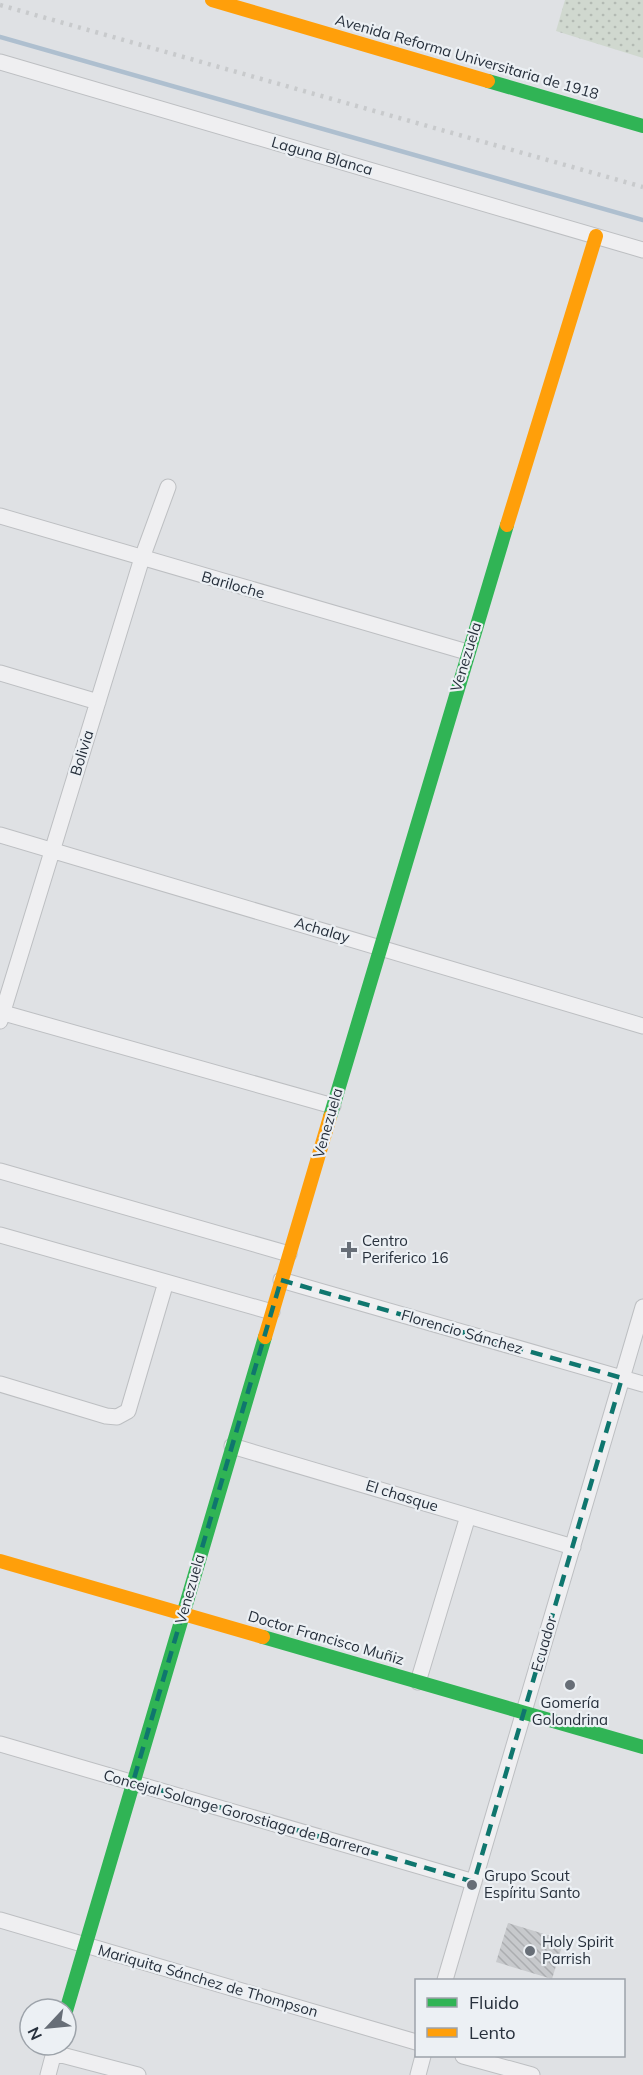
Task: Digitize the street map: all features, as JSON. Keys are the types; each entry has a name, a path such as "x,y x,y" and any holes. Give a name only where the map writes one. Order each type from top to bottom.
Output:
{"street":[{"name":"Avenida Reforma Universitaria de 1918","path":"212,0 643,126"},
{"name":"Laguna Blanca","path":"0,62 643,250"},
{"name":"Venezuela","path":"70,1997 467,652 596,236"},
{"name":"Bolivia","path":"1,1015 142,558 168,487"},
{"name":"Bariloche","path":"0,516 467,652"},
{"path":"0,673 98,702"},
{"name":"Achalay","path":"0,835 643,1026"},
{"path":"1,1015 333,1106"},
{"path":"0,1171 289,1254"},
{"path":"0,1235 272,1312"},
{"name":"Florencio Sánchez","path":"281,1280 643,1384"},
{"path":"0,1384 117,1417 128,1411 166,1282"},
{"name":"Ecuador","path":"445,1979 643,1307"},
{"name":"El chasque","path":"232,1446 573,1547"},
{"path":"418,1682 468,1516"},
{"name":"Doctor Francisco Muñiz","path":"0,1561 643,1747"},
{"name":"Concejal Solange Gorostiaga de Barrera","path":"0,1743 474,1882"},
{"name":"Mariquita Sánchez de Thompson","path":"0,1920 415,2041"},
{"path":"78,2056 138,2075"},
{"path":"48,2075 53,2057"},
{"path":"418,2075 422,2057"},
{"path":"470,2057 532,2075"}],"highlighted area":[{"path":"281,1280 622,1378 474,1882 133,1782"}],"shaded area":[{"path":"565,0 643,0 643,58 556,31"}],"building":[{"name":"Holy Spirit Parrish","path":"508,1923 564,1940 552,1979 496,1962"}],"waterway":[{"path":"0,37 643,220"}],"railway":[{"path":"0,5 643,187"}],"traffic: fast":[{"path":"488,81 643,126"},
{"path":"330,1117 507,525"},
{"path":"70,1997 265,1337"},
{"path":"263,1637 643,1747"}],"traffic: slow":[{"path":"212,0 488,81"},
{"path":"507,525 596,236"},
{"path":"265,1337 330,1117"},
{"path":"0,1561 263,1637"}],"place":[{"name":"Centro Periferico 16","path":"349,1250"},
{"name":"Gomería Golondrina","path":"570,1685"},
{"name":"Grupo Scout Espíritu Santo","path":"472,1885"},
{"name":"Holy Spirit Parrish","path":"530,1951"}]}
